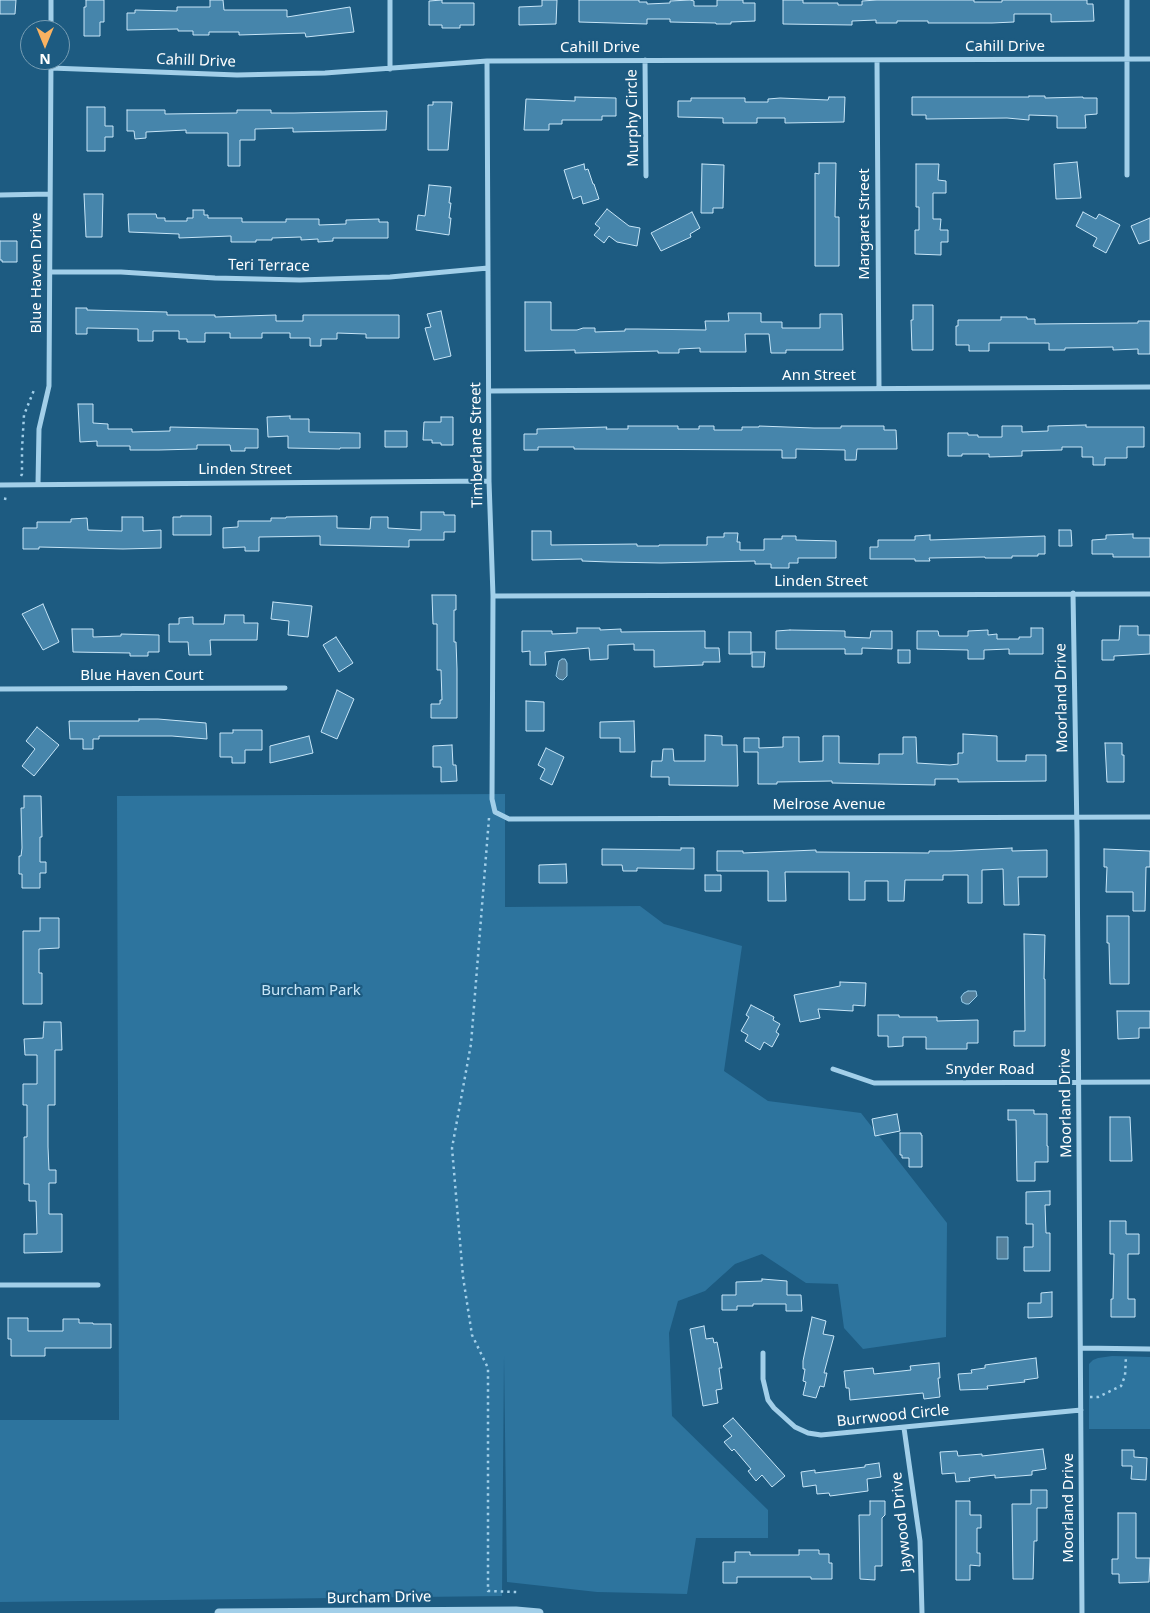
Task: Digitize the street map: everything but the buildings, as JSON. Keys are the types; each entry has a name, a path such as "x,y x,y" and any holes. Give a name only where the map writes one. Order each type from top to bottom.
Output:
{"street":[{"path":"51,0 51,20"},
{"path":"390,0 390,70"},
{"path":"1127,0 1128,175"},
{"name":"Murphy Circle","path":"645,60 646,176"},
{"name":"Margaret Street","path":"877,60 879,388"},
{"name":"Cahill Drive","path":"70,69 237,75 390,70 487,61 1150,60"},
{"name":"Timberlane Street","path":"487,61 489,481 493,596 492,799 495,812"},
{"name":"Blue Haven Drive","path":"38,484 39,429 49,386 51,70"},
{"path":"0,195 50,194"},
{"name":"Teri Terrace","path":"50,272 121,272 214,278 300,280 390,277 488,268"},
{"name":"Ann Street","path":"489,391 1150,387"},
{"name":"Linden Street","path":"0,484 489,481"},
{"name":"Moorland Drive","path":"1073,593 1082,1613"},
{"name":"Linden Street","path":"493,596 1150,594"},
{"name":"Blue Haven Court","path":"0,689 285,688"},
{"name":"Melrose Avenue","path":"495,812 509,819 1150,817"},
{"name":"Snyder Road","path":"833,1069 874,1083 1150,1082"},
{"path":"0,1285 98,1285"},
{"path":"1081,1348 1150,1349"},
{"name":"Burrwood Circle","path":"763,1353 763,1379 768,1400 784,1418 795,1427 808,1433 821,1435 1081,1410"},
{"name":"Jaywood Drive","path":"904,1428 920,1540 922,1613"},
{"name":"Burcham Drive","path":"219,1613 497,1611 539,1613"}],"path":[{"path":"5,500 6,494 22,474 24,415 34,390"},
{"path":"495,812 490,816 472,1044 452,1148 463,1277 472,1335 488,1368 488,1591 517,1592"},
{"path":"1081,1396 1098,1397 1121,1386 1125,1376 1126,1349"}],"green space":[{"name":"Burcham Park","path":"505,794 505,907 640,906 664,924 742,946 724,1071 768,1101 861,1113 947,1223 946,1337 863,1349 844,1328 838,1284 806,1283 762,1254 735,1264 705,1291 678,1301 669,1333 672,1416 768,1510 768,1538 696,1538 687,1594 597,1592 507,1582 504,1356 502,1596 0,1602 0,1420 119,1420 117,796"},
{"path":"1112,1356 1150,1357 1150,1429 1089,1429 1089,1364 1098,1358"}],"shaded area":[{"path":"565,659 567,663 567,676 563,680 556,676 559,661"},
{"path":"968,991 976,991 977,996 969,1004 966,1004 962,1002 961,997"},
{"path":"997,1237 1008,1237 1008,1259 997,1259"}]}
